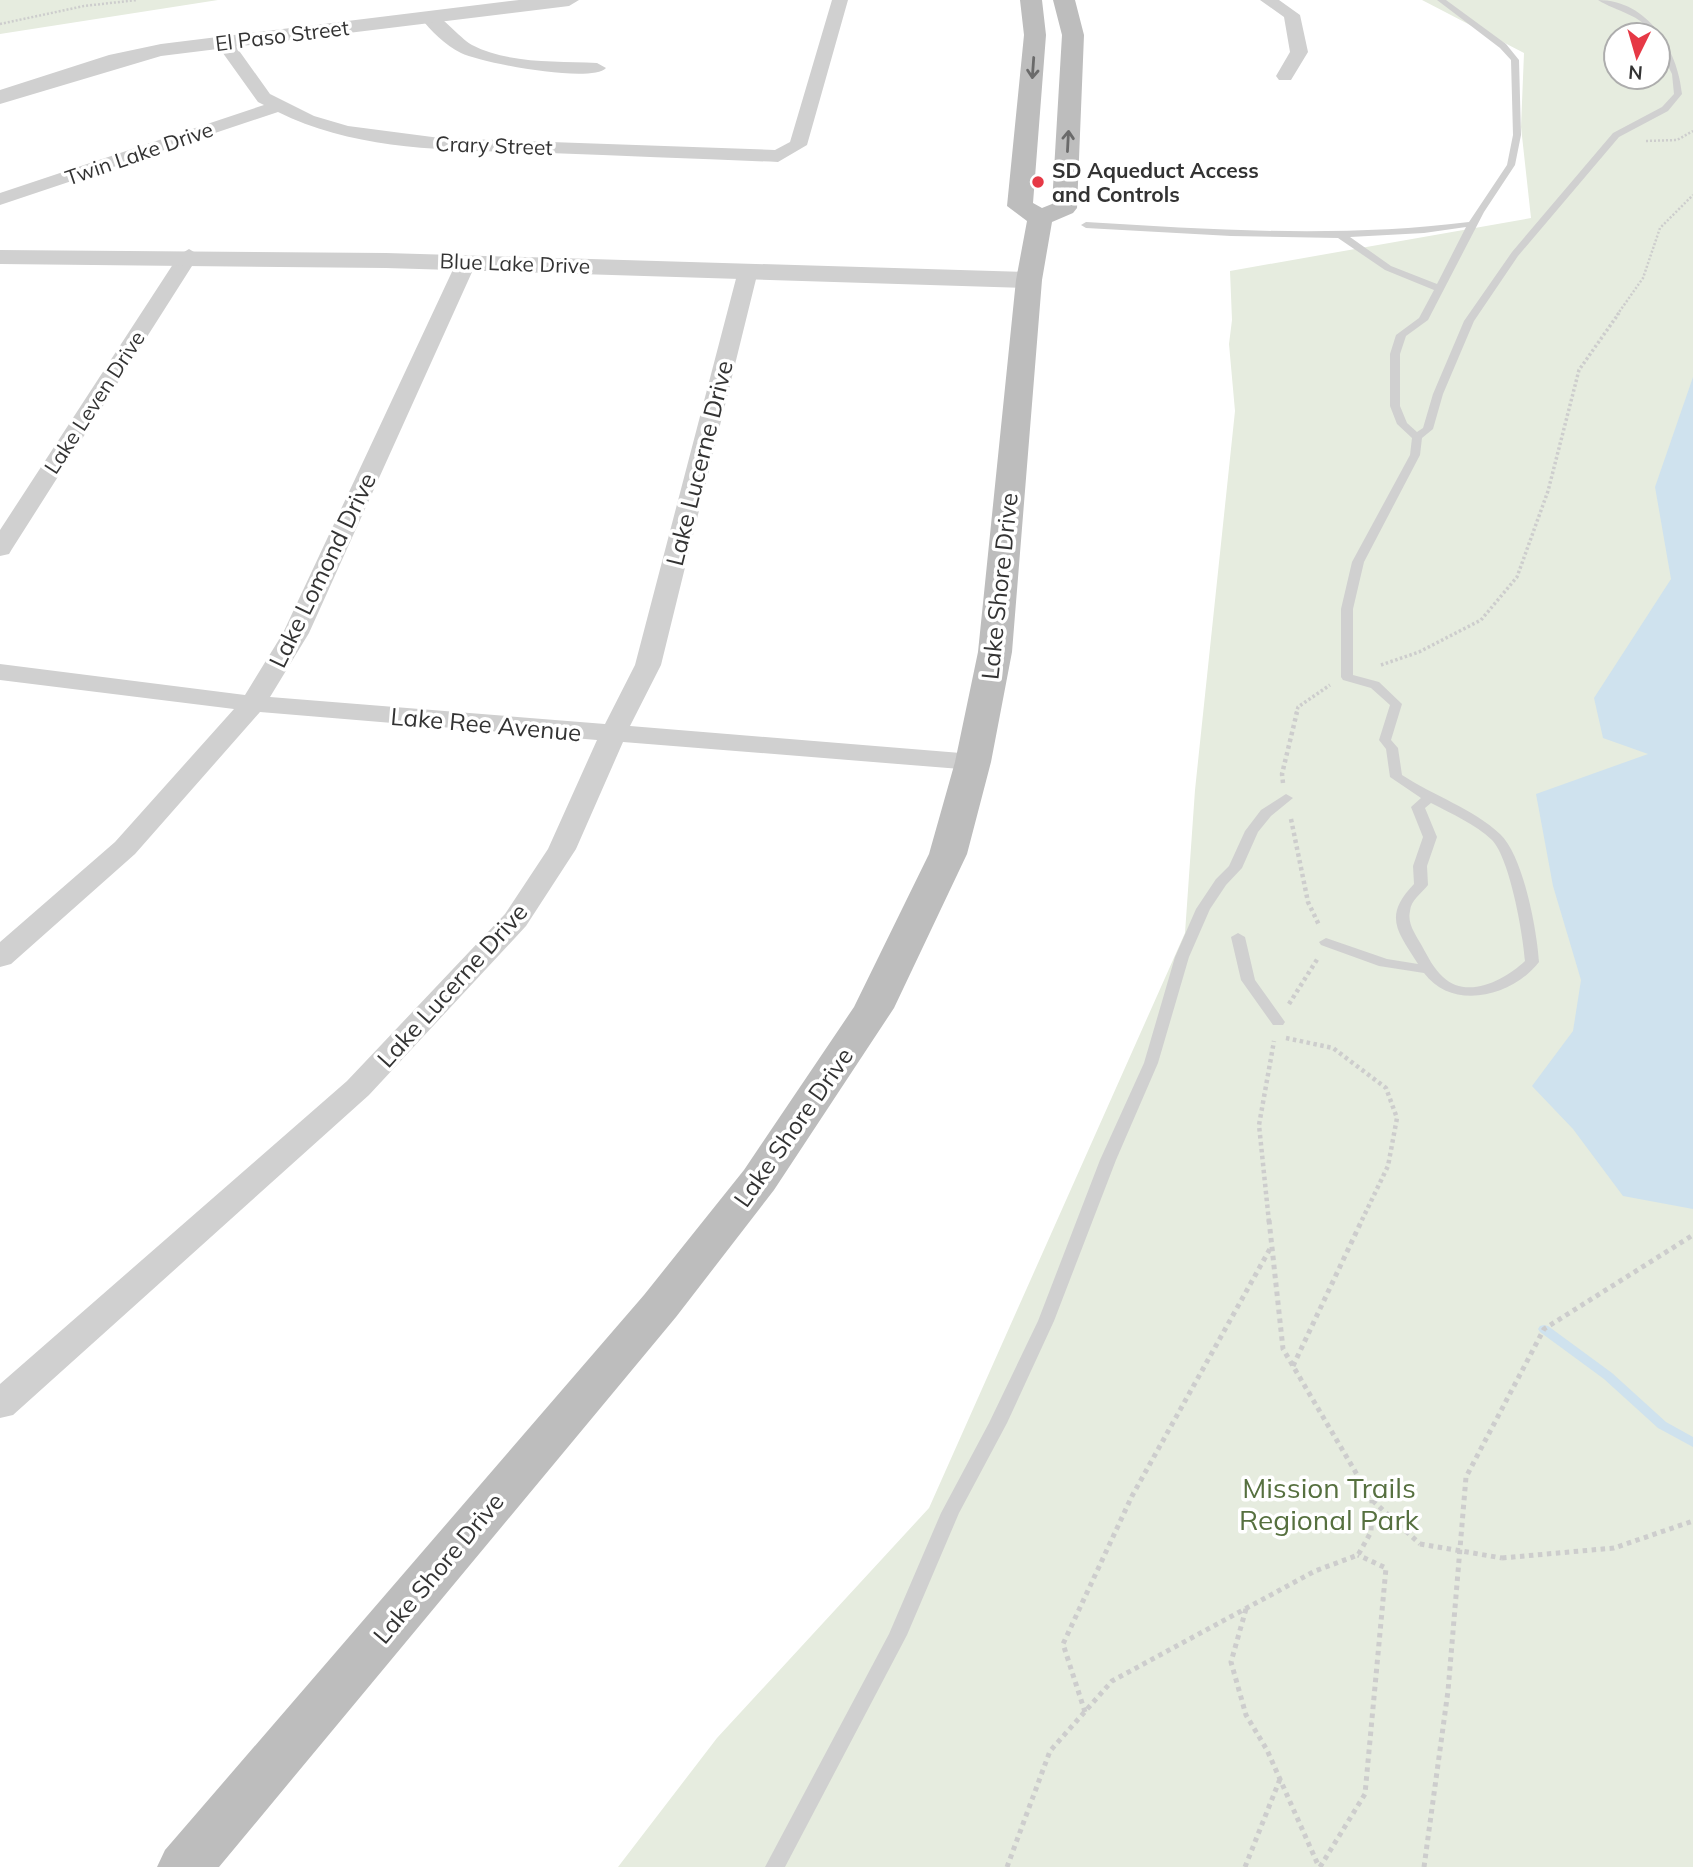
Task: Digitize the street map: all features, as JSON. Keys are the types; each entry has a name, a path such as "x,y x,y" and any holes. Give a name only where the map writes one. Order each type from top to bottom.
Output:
{"main road":[{"path":"1031,0 1035,35 1020,206 1040,218 1064,208 1073,35 1064,0"},
{"name":"Lake Shore Drive","path":"185,1867 660,1306 759,1180 874,1008 948,854 973,762 995,652 1029,280 1040,218"}],"street":[{"name":"El Paso Street","path":"0,97 117,60 224,41 569,0"},
{"name":"Crary Street","path":"224,41 264,98 308,120 347,131 428,143 778,156 798,145 840,0"},
{"path":"1268,0 1292,15 1299,52 1285,76"},
{"path":"429,17 451,40 496,58 537,65 597,68"},
{"name":"Twin Lake Drive","path":"0,199 278,106"},
{"name":"Blue Lake Drive","path":"0,257 189,255 467,261 1029,280"},
{"name":"Lake Leven Drive","path":"0,549 189,255"},
{"name":"Lake Lomond Drive","path":"0,958 125,848 253,704 296,633 467,261"},
{"name":"Lake Lucerne Drive","path":"0,1405 358,1088 516,920 562,849 613,734 648,665 748,271"},
{"name":"Lake Ree Avenue","path":"0,672 253,704 973,762"}],"lane":[{"path":"1417,438 1402,424 1395,406 1395,354 1401,335 1423,320 1491,190 1511,165 1517,135 1515,60 1503,46 1441,0"},
{"path":"1602,0 1629,11 1644,21"},
{"path":"1429,798 1418,807 1430,837 1420,866 1421,885 1404,904 1402,922 1418,954 1440,983 1462,992 1504,983 1521,975 1532,962 1532,952 1518,891 1500,840 1396,777 1392,748 1385,740 1396,704 1375,685 1347,677 1348,609 1358,562 1415,455 1417,438 1429,429 1438,394 1469,321 1515,254 1616,135 1665,109 1678,94 1676,74 1672,66"},
{"path":"1086,225 1210,233 1340,236 1421,232 1472,224"},
{"path":"1340,236 1388,268 1440,289"},
{"path":"775,1867 898,1635 950,1513 998,1423 1046,1321 1108,1160 1151,1063 1182,957 1203,909 1235,868 1252,831 1265,813 1286,798"},
{"path":"1238,937 1248,980 1278,1022"},
{"path":"1326,942 1384,963 1430,970"}],"path":[{"path":"0,24 84,6 136,0"},
{"path":"1278,1022 1326,942 1308,902 1282,774 1298,707 1319,691 1347,677 1419,652 1481,620 1517,577 1548,491 1579,370 1643,278 1651,248 1661,228 1693,195"},
{"path":"1293,1366 1388,1166 1397,1118 1385,1088 1333,1048 1275,1035 1259,1125 1283,1349 1293,1366 1372,1500 1420,1544 1502,1558 1614,1548 1693,1521"},
{"path":"1424,1867 1448,1691 1466,1477 1544,1329 1693,1235"},
{"path":"1085,1712 1063,1644 1132,1496 1272,1246"},
{"path":"1007,1867 1050,1751 1112,1681 1315,1571 1358,1555 1371,1532 1372,1500"},
{"path":"1320,1867 1365,1794 1386,1568 1358,1555"},
{"path":"1246,1609 1231,1662 1246,1715 1280,1778 1320,1867"},
{"path":"1245,1867 1280,1778"}],"green space":[{"path":"0,0 218,0 0,34"},
{"name":"Mission Trails Regional Park","path":"1422,0 1693,0 1693,1867 618,1867 717,1738 929,1508 1185,933 1195,790 1235,411 1229,344 1232,320 1230,271 1531,218 1521,127 1524,53"}],"water":[{"path":"1693,377 1693,1209 1623,1196 1573,1129 1532,1086 1573,1031 1581,980 1553,886 1536,794 1648,754 1603,738 1594,698 1671,579 1655,487"}],"waterway":[{"path":"1544,1329 1608,1376 1662,1425 1693,1443"}],"place":[{"name":"SD Aqueduct Access and Controls","path":"1038,182"}]}
